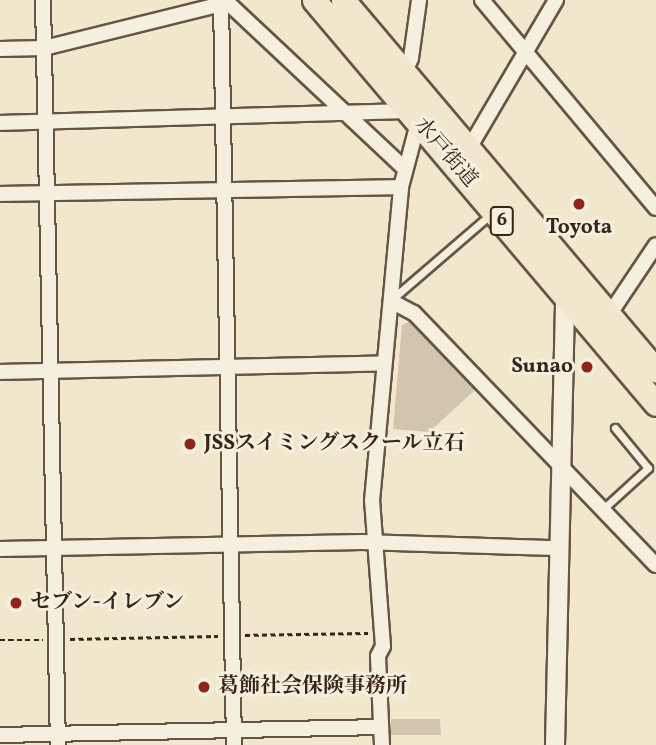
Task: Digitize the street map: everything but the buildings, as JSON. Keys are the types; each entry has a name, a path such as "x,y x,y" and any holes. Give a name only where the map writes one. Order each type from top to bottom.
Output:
{"highway":[{"path":"303,0 346,40"},
{"name":"水戸街道","path":"314,0 565,297"},
{"name":"水戸街道","path":"346,0 404,74 567,268 656,404"},
{"path":"567,268 565,297 595,310"},
{"name":"水戸街道","path":"595,310 656,371"}],"street":[{"path":"43,0 58,740"},
{"path":"404,74 411,58 419,0"},
{"path":"482,0 656,208"},
{"path":"468,150 556,0"},
{"path":"0,48 44,48 222,2"},
{"path":"222,2 404,168"},
{"path":"222,2 221,117 234,738"},
{"path":"0,122 349,115 413,117 401,187 372,501 383,646 378,656 382,745"},
{"path":"0,194 401,187"},
{"path":"595,310 656,245"},
{"path":"555,745 557,548 565,297"},
{"path":"391,300 414,313 656,565"},
{"path":"0,372 384,363"},
{"path":"0,549 375,543 557,548"},
{"path":"0,735 58,740 234,738 381,727"}],"lane":[{"path":"391,300 494,211"},
{"path":"603,509 648,468 615,428"}],"path":[{"path":"0,640 371,633 378,656"}],"shaded area":[{"path":"411,321 475,390 429,432 393,429 402,325"},
{"path":"391,719 440,719 441,735 391,735"}],"place":[{"name":"Toyota","path":"579,204"},
{"name":"Sunao","path":"587,367"},
{"name":"JSSスイミングスクール立石","path":"190,444"},
{"name":"セブン-イレブン","path":"16,603"},
{"name":"葛飾社会保険事務所","path":"204,687"}]}
